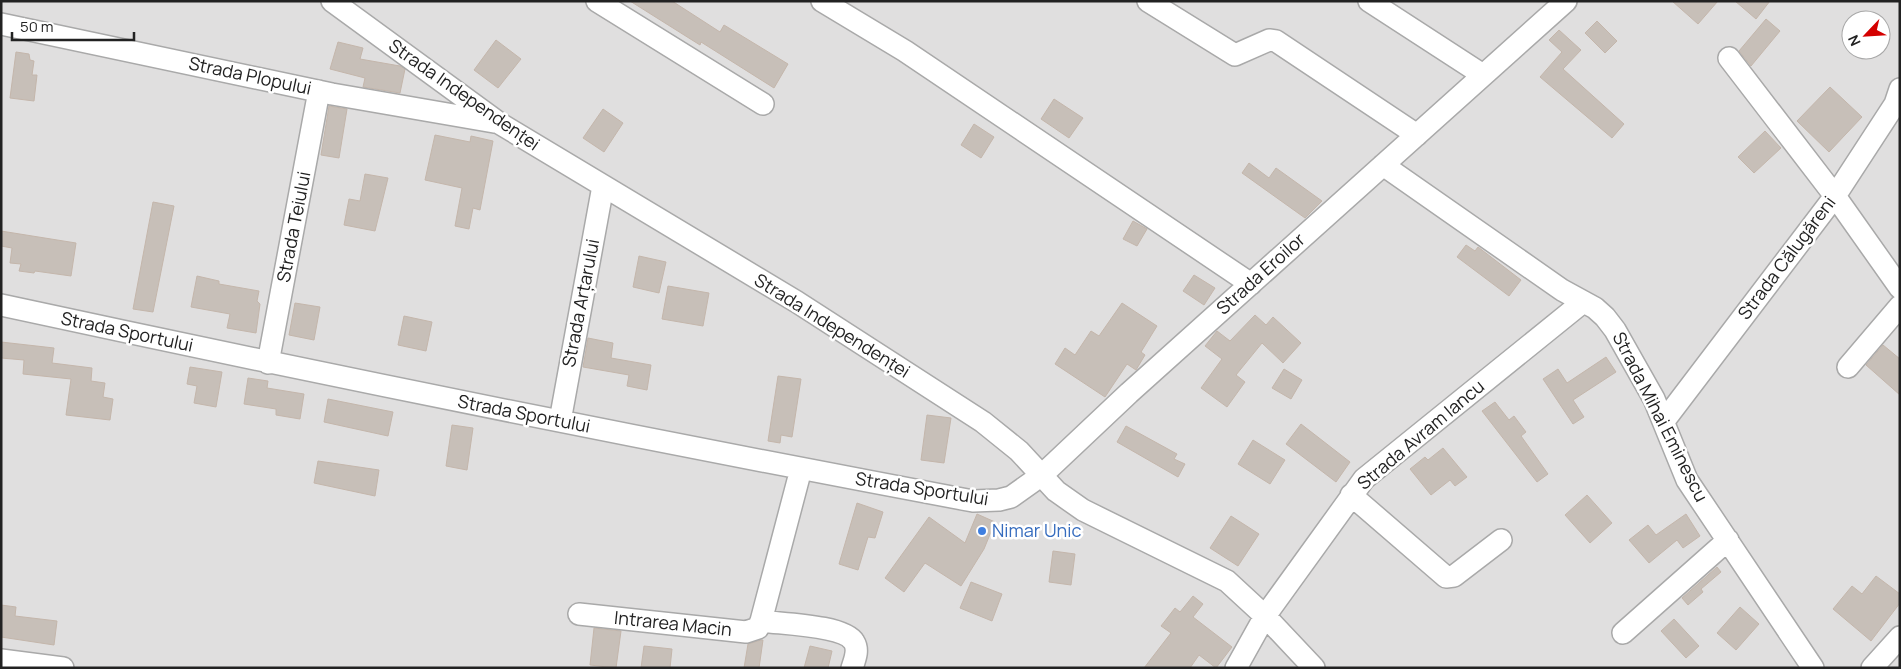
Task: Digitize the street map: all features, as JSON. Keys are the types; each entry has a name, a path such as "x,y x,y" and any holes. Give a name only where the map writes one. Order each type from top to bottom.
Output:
{"street":[{"name":"Strada Independenței","path":"332,1 499,123 797,302 983,422 1018,451 1056,491 1083,510 1227,582 1265,616 1314,668"},
{"path":"597,1 763,104"},
{"path":"822,1 913,56 1250,284"},
{"path":"1148,1 1235,55 1269,40 1276,41 1417,135"},
{"path":"1369,1 1483,75"},
{"name":"Strada Eroilor","path":"1042,475 1250,284 1566,1"},
{"name":"Strada Plopului","path":"1,24 319,91 499,123"},
{"path":"1729,58 1835,196 1900,288"},
{"name":"Strada Teiului","path":"268,363 319,91"},
{"name":"Strada Călugăreni","path":"1664,421 1835,196 1899,100"},
{"name":"Strada Mihai Eminescu","path":"1383,165 1524,264 1605,317 1615,330 1654,398 1687,480 1813,668"},
{"name":"Strada Arțarului","path":"560,421 603,186"},
{"name":"Strada Avram Iancu","path":"1236,668 1265,616 1364,479 1583,302"},
{"name":"Strada Sportului","path":"1,305 268,363 801,469 986,501 1011,497 1042,475"},
{"path":"1848,367 1900,306"},
{"path":"801,469 761,621 840,631 854,642 856,649 852,668"},
{"path":"1351,495 1446,577 1454,576 1501,540"},
{"path":"1623,633 1728,540"},
{"name":"Intrarea Macin","path":"580,614 746,632 758,628 761,621"},
{"path":"1872,668 1900,636"},
{"path":"1,660 63,668"}],"shaded area":[{"path":"1,1 1900,1 1900,668 1,668"}],"building":[{"path":"630,1 672,1 720,32 724,25 788,64 774,88 701,42 700,45"},
{"path":"1672,1 1718,1 1698,24"},
{"path":"1735,1 1770,1 1756,19"},
{"path":"1766,19 1780,31 1751,66 1739,51"},
{"path":"1597,21 1617,41 1605,53 1585,33"},
{"path":"1559,30 1581,50 1563,69 1624,124 1612,138 1540,77 1562,52 1549,40"},
{"path":"496,40 521,59 498,88 474,70"},
{"path":"338,42 363,48 360,59 400,66 405,69 400,93 363,87 365,78 330,69"},
{"path":"16,52 29,54 30,60 34,61 32,75 37,75 34,101 10,98"},
{"path":"1830,87 1862,117 1829,152 1797,121"},
{"path":"1054,99 1083,118 1069,138 1041,119"},
{"path":"329,106 347,109 339,158 321,155"},
{"path":"603,109 623,123 604,152 583,138"},
{"path":"974,124 994,137 981,158 961,145"},
{"path":"1765,131 1781,148 1754,173 1738,157"},
{"path":"435,135 470,142 471,136 493,141 480,210 473,208 469,229 455,226 462,188 425,180"},
{"path":"1249,163 1269,178 1276,168 1322,201 1305,218 1242,173"},
{"path":"365,174 388,178 375,231 344,225 349,199 360,201"},
{"path":"153,202 174,206 153,312 133,309"},
{"path":"1133,221 1147,229 1137,246 1123,239"},
{"path":"1,231 76,243 71,276 35,271 34,273 19,271 21,264 10,263 12,248 1,246"},
{"path":"1466,245 1475,251 1478,247 1521,280 1509,296 1457,257"},
{"path":"639,256 666,262 659,293 633,287"},
{"path":"1194,275 1215,288 1204,305 1183,291"},
{"path":"197,276 219,281 219,284 259,291 257,301 260,304 256,333 227,328 230,314 191,307"},
{"path":"668,286 709,293 703,326 662,319"},
{"path":"295,303 320,307 314,340 289,335"},
{"path":"1122,303 1157,326 1141,352 1145,355 1136,370 1127,364 1105,397 1055,364 1065,348 1075,355 1091,331 1099,336"},
{"path":"1255,315 1266,325 1273,317 1301,343 1283,363 1262,343 1236,375 1245,382 1227,407 1201,388 1222,359 1205,346 1217,331 1230,341"},
{"path":"404,316 432,322 426,351 398,345"},
{"path":"588,338 613,343 611,358 651,365 647,390 627,386 629,375 583,367"},
{"path":"1,342 54,348 52,363 92,368 91,381 105,383 103,397 113,399 110,420 66,415 71,379 23,374 24,360 1,358"},
{"path":"1883,345 1900,359 1900,395 1866,365"},
{"path":"1606,357 1616,372 1573,400 1584,417 1573,424 1543,379 1558,369 1567,383"},
{"path":"190,367 222,372 216,407 194,403 197,386 187,384"},
{"path":"1284,369 1302,380 1291,399 1272,388"},
{"path":"778,376 801,379 792,437 781,435 780,443 768,441"},
{"path":"248,378 268,381 267,388 304,394 300,419 276,415 276,409 244,404"},
{"path":"328,399 393,412 388,436 324,422"},
{"path":"1495,402 1509,420 1514,416 1526,432 1521,436 1548,474 1537,482 1482,411"},
{"path":"927,415 951,418 944,463 921,460"},
{"path":"1301,424 1350,462 1336,482 1286,444"},
{"path":"452,425 473,428 467,470 446,466"},
{"path":"1126,426 1177,454 1174,459 1185,464 1178,477 1117,442"},
{"path":"1253,440 1285,460 1270,484 1238,464"},
{"path":"1443,448 1467,477 1455,486 1450,480 1431,495 1410,469 1425,457 1428,460"},
{"path":"318,461 379,470 375,496 314,483"},
{"path":"1587,495 1612,523 1590,543 1565,515"},
{"path":"857,503 883,512 875,538 868,537 858,570 839,564"},
{"path":"977,514 995,522 984,549 961,586 925,563 904,592 885,578 929,517 965,543"},
{"path":"1686,514 1700,536 1683,548 1677,540 1649,563 1629,540 1648,525 1656,535"},
{"path":"1231,516 1259,534 1238,566 1210,548"},
{"path":"1053,551 1075,554 1071,585 1049,582"},
{"path":"1717,567 1721,572 1701,589 1703,592 1688,605 1682,598"},
{"path":"1876,576 1900,594 1900,603 1871,641 1833,609 1852,586 1862,594"},
{"path":"971,582 1002,594 992,621 960,608"},
{"path":"1193,596 1203,604 1193,617 1232,647 1216,668 1199,655 1190,668 1144,668 1171,633 1161,626 1175,608 1180,612"},
{"path":"1,605 16,607 15,616 57,621 54,645 1,637"},
{"path":"1740,607 1759,624 1736,650 1717,633"},
{"path":"1674,619 1699,646 1686,658 1661,631"},
{"path":"594,628 621,631 616,668 590,665"},
{"path":"763,640 759,668 744,668 748,644"},
{"path":"644,646 672,649 670,668 641,668"},
{"path":"810,646 832,651 828,668 804,668"}],"place":[{"name":"Nimar Unic","path":"982,531"}]}
